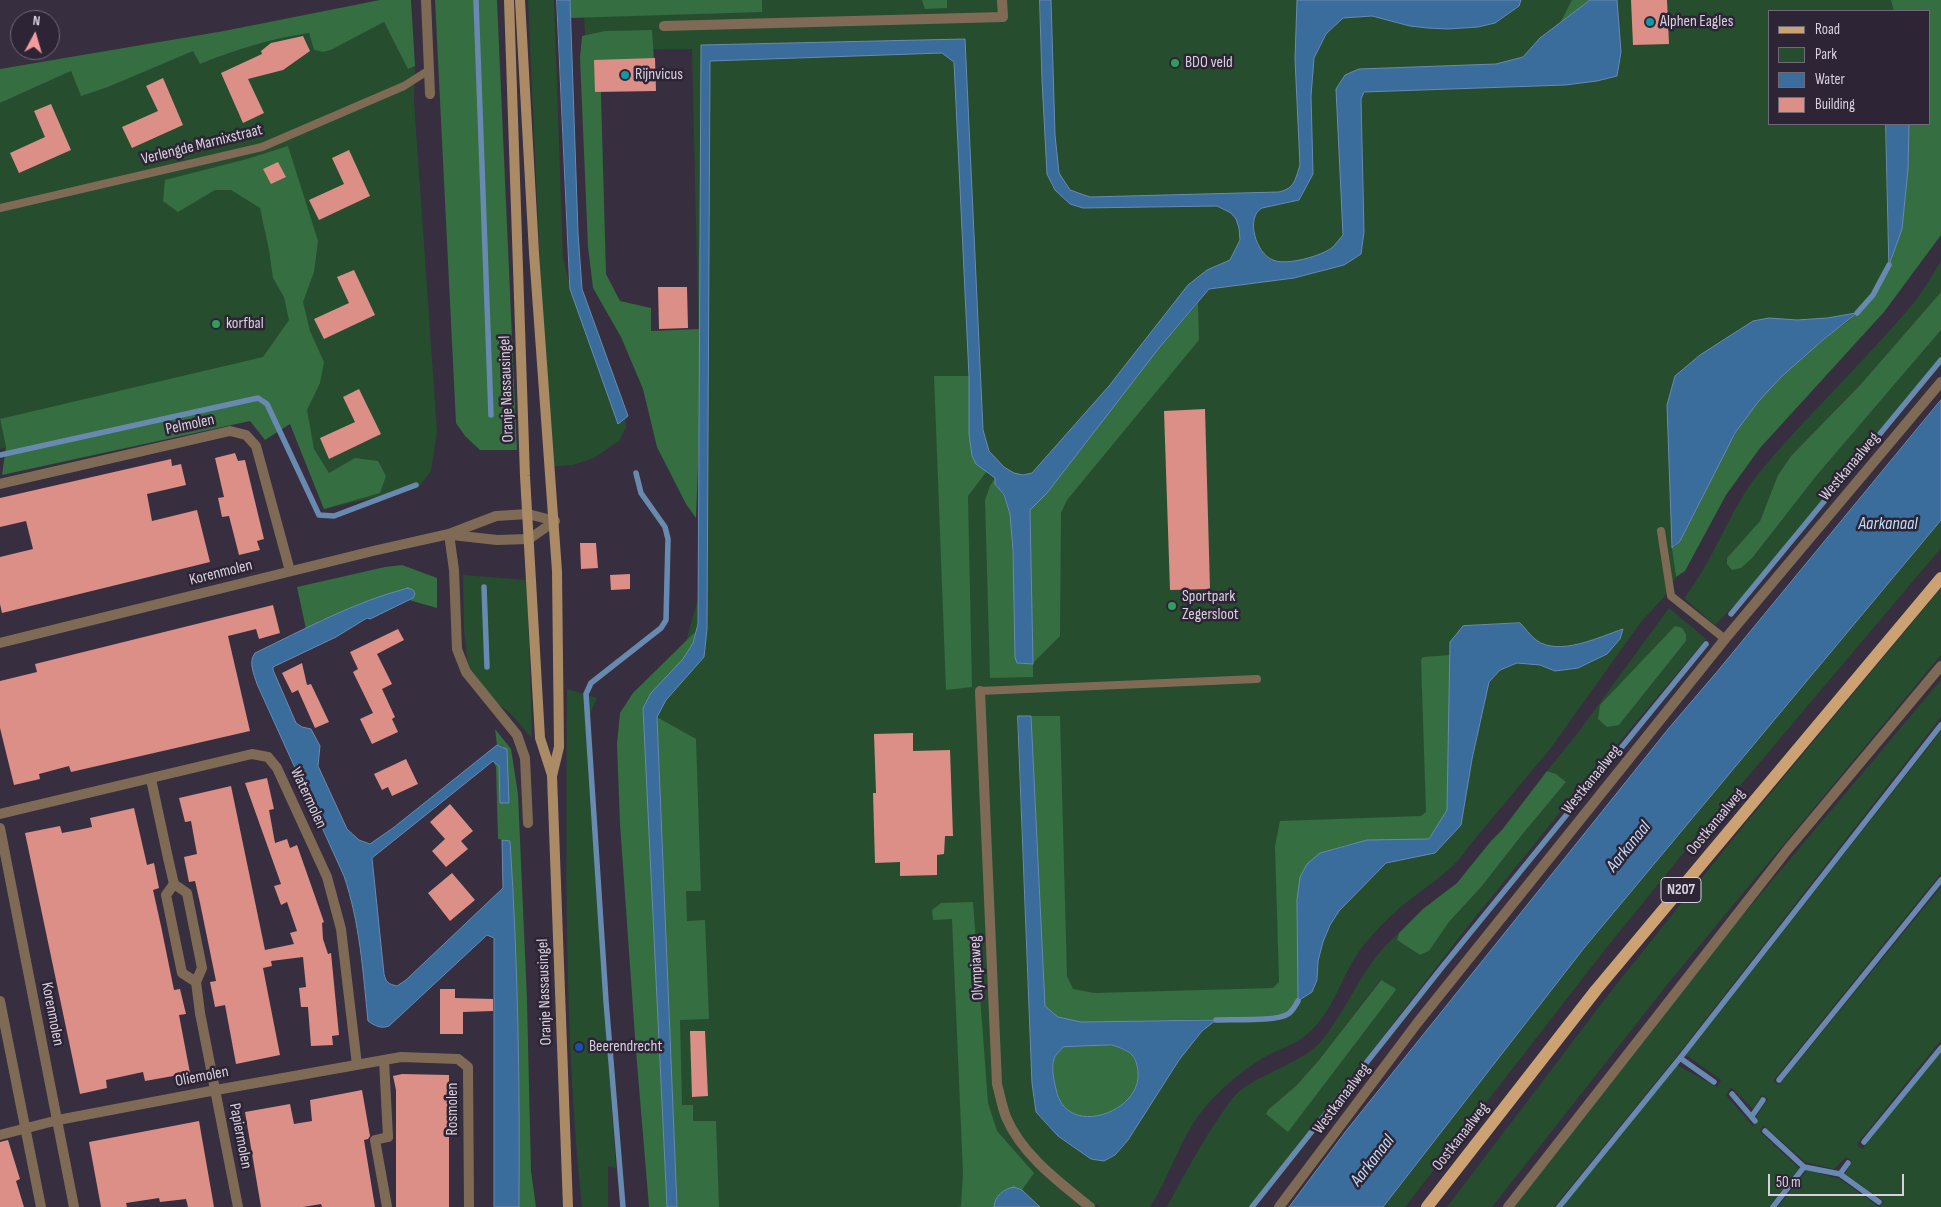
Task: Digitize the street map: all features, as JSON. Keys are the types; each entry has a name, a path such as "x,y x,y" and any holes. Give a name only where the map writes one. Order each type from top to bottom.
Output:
{"main road":[{"name":"Oranje Nassausingel","path":"510,0 529,539 540,738 552,776 568,1207"},
{"name":"Oranje Nassausingel","path":"520,0 534,253 555,521 559,747 552,776"},
{"name":"Oostkanaalweg","path":"1427,1207 1596,990 1941,578"}],"street":[{"path":"426,0 430,94"},
{"path":"664,26 1003,17 1002,0"},
{"name":"Westkanaalweg","path":"1279,1207 1418,1022 1725,638 1941,382"},
{"name":"Pelmolen","path":"0,484 230,431 246,434 256,446 290,571"},
{"name":"Korenmolen","path":"0,643 290,571 449,534 496,516 528,514 555,521"},
{"path":"529,539 555,521"},
{"path":"449,534 454,570 457,649 466,672 517,735 524,758 528,823"},
{"name":"Korenmolen","path":"449,534 497,540 529,539"},
{"path":"1508,1207 1788,849 1941,666"},
{"name":"Olympiaweg","path":"980,691 997,1084 1006,1117 1019,1142 1055,1179 1090,1207"},
{"name":"Watermolen","path":"0,814 252,754 268,757 277,768 330,886 341,929 357,1065"},
{"name":"Papiermolen","path":"151,779 174,884 187,893 196,932 202,968 196,982 200,1013 238,1207"},
{"name":"Korenmolen","path":"0,828 74,1207"},
{"name":"Papiermolen","path":"174,884 166,895 182,973 196,982"},
{"path":"0,1001 41,1207"},
{"name":"Rosmolen","path":"384,1060 401,1057 458,1059 468,1067 469,1207"},
{"path":"384,1060 388,1138 375,1140 387,1207"},
{"name":"Oliemolen","path":"0,1135 26,1130 58,1120 384,1060"}],"lane":[{"name":"Verlengde Marnixstraat","path":"0,208 262,147 404,86 428,70"},
{"path":"1661,531 1671,596 1725,638"},
{"path":"980,691 1257,679"}],"green space":[{"path":"380,0 411,0 415,66 408,69 384,22 331,50 323,52 314,50 309,33 254,45 200,64 193,51 108,87 81,96 71,71 0,103 0,69 224,31"},
{"path":"435,0 497,0 517,450 480,450 465,436 456,423"},
{"path":"528,0 554,0 563,257 568,279 625,412 626,427 619,441 594,458 573,465 549,467"},
{"path":"570,0 762,0 762,12 570,18"},
{"name":"Sportpark Zegersloot","path":"583,0 1907,0 1912,10 1768,10 1768,125 1916,125 1914,256 1789,390 1675,573 1676,577 1664,597 1641,622 1550,749 1453,866 1403,905 1361,948 1332,1003 1311,1031 1245,1070 1207,1105 1190,1129 1150,1207 1100,1207 1097,1204 1094,1207 658,1207 635,725 684,648 704,578 692,49 586,50"},
{"path":"922,0 947,0 947,8 925,9"},
{"path":"1572,0 1590,0 1560,23"},
{"path":"1891,0 1941,0 1941,235 1884,312 1760,448 1726,495 1685,571 1676,577 1672,548 1675,547 1723,455 1745,420 1764,394 1781,377 1858,312 1874,293 1886,271 1895,248 1905,199 1909,125 1931,125 1931,10 1894,10"},
{"path":"384,22 409,69 415,66 414,102 437,431 431,471 418,488 324,509 283,405 0,419 0,103 71,71 81,95 108,87 193,50 201,64 254,45 309,33 314,50 323,52 331,50"},
{"path":"652,30 654,61 600,60 606,274 620,301 651,308 651,331 699,329 699,440 696,518 686,504 657,447 643,389 621,337 593,288 588,247 580,58 582,36 605,31"},
{"path":"288,146 318,241 314,272 303,302 310,331 324,362 320,383 307,410 314,449 329,473 355,458 378,461 386,476 380,493 324,509 290,424 265,440 250,421 2,475 6,447 0,419 263,357 289,320 284,297 273,278 260,208 231,190 215,190 178,212 163,201 165,180 247,159"},
{"path":"1941,261 1941,292 1861,384 1791,456 1778,475 1760,521 1727,558 1753,557 1817,475 1941,330 1941,356 1749,590 1715,625 1684,598 1695,584 1747,489 1777,452 1912,305"},
{"path":"1941,292 1941,330 1817,475 1753,557 1741,568 1732,570 1727,564 1727,558 1760,521 1778,475 1791,456 1861,384"},
{"path":"1198,303 1199,340 1067,500 1061,513 1060,636 1033,664 1030,510 1047,493 1159,348"},
{"path":"934,376 969,376 969,434 976,464 987,471 968,496 972,687 946,690"},
{"path":"0,419 6,447 0,449"},
{"path":"995,478 995,484 1003,495 1010,514 1020,664 1033,664 1033,677 990,678 985,500"},
{"path":"1941,520 1941,548 1690,845 1607,947 1405,1207 1383,1207 1584,948"},
{"path":"402,565 437,578 437,608 409,600 413,598 324,619 306,629 297,587 385,567"},
{"path":"463,575 527,580 532,738 511,714 479,689 469,675 464,629"},
{"path":"1941,588 1941,655 1670,981 1492,1207 1447,1207 1608,995 1745,824"},
{"path":"1669,608 1706,639 1562,810 1464,931 1252,1207 1167,1207 1204,1140 1233,1097 1254,1081 1296,1060 1315,1047 1332,1027 1367,970 1387,944 1399,933 1397,940 1420,955 1429,951 1449,922 1482,886 1566,782 1556,774 1547,771 1577,734","holes":["1686,641 1619,725 1635,667","1380,980 1396,990 1288,1131 1296,1086 1319,1060"]},
{"path":"1675,626 1682,628 1686,634 1686,641 1619,725 1607,727 1598,719 1600,705"},
{"path":"695,632 693,651 657,695 651,872 667,1207 649,1207 620,824 617,744 620,713 633,693"},
{"path":"1450,655 1447,810 1429,839 1367,841 1346,845 1320,853 1300,877 1298,1001 1291,1012 1271,1018 1081,1022 1058,1017 1045,1006 1031,716 1060,716 1067,976 1073,989 1094,993 1273,988 1279,982 1275,846 1280,821 1421,816 1426,812 1421,660 1423,657"},
{"path":"1941,680 1941,717 1676,1057 1554,1207 1514,1207 1721,941"},
{"path":"567,689 597,698 589,723 588,769 616,1168 608,1166 608,1207 582,1207 576,1142 567,948"},
{"path":"657,717 696,739 701,891 686,891 687,921 705,920 709,1019 680,1020 682,1105 693,1105 693,1121 716,1121 719,1207 677,1207"},
{"path":"495,729 511,749 518,794 527,1000 531,1171 536,1207 519,1207 518,1024 513,887 510,841 498,839 496,767 493,761 499,766 500,803 503,746 497,745"},
{"path":"1941,731 1941,873 1773,1081 1779,1085 1941,887 1941,1040 1857,1144 1862,1149 1941,1052 1941,1207 1879,1207 1884,1201 1845,1174 1852,1161 1846,1157 1834,1169 1805,1162 1763,1125 1760,1132 1799,1168 1769,1207 1562,1207 1677,1065 1717,1087 1721,1080 1686,1055","holes":["1731,1087 1753,1109 1762,1095 1768,1099 1757,1115 1757,1120 1753,1126 1726,1095"]},
{"path":"1547,771 1556,774 1566,782 1482,886 1449,922 1429,951 1420,955 1397,940 1399,933 1423,909 1457,883 1502,830"},
{"path":"973,902 988,1103 997,1131 1034,1173 1022,1190 1012,1188 1000,1193 994,1207 959,1207 961,1206 963,1173 952,919 933,920 932,910 941,903"},
{"path":"1381,980 1396,990 1288,1132 1266,1114 1268,1110 1296,1086 1319,1060"},
{"path":"1112,1045 1127,1051 1133,1057 1138,1072 1136,1086 1128,1099 1102,1115 1087,1117 1074,1113 1063,1105 1056,1089 1053,1070 1055,1057 1063,1047"},
{"path":"1807,1170 1840,1179 1879,1207 1778,1207"}],"water":[{"path":"557,0 570,0 578,233 582,289 628,416 618,424 570,289"},
{"path":"1040,0 1051,0 1055,135 1059,173 1070,190 1090,197 1279,192 1291,186 1300,165 1295,59 1297,0 1521,0 1519,6 1495,23 1478,27 1428,28 1410,26 1372,16 1343,18 1326,34 1314,58 1311,96 1313,174 1299,200 1262,208 1254,219 1255,235 1262,251 1273,260 1279,262 1295,261 1321,254 1333,247 1343,235 1336,89 1345,75 1359,69 1496,64 1523,57 1540,38 1590,0 1617,0 1621,52 1617,76 1597,81 1565,85 1364,92 1361,99 1364,232 1361,254 1344,265 1294,278 1209,289 1159,348 1047,493 1030,510 1033,664 1017,663 1015,657 1013,551 1010,514 1004,495 995,484 995,478 976,464 972,456 969,434 969,376 954,62 942,53 710,61 707,629 704,657 666,700 657,717 677,1207 667,1207 643,708 651,693 683,659 693,643 698,624 701,45 965,39 983,430 989,451 1004,467 1014,473 1023,475 1032,473 1109,386 1188,285 1207,270 1230,260 1240,240 1236,219 1231,213 1217,206 1083,208 1070,204 1055,190 1047,174"},
{"path":"1886,125 1909,125 1908,169 1902,229 1889,265"},
{"path":"1857,313 1781,377 1758,402 1735,433 1680,541 1672,548 1667,405 1675,376 1700,355 1753,321 1769,318 1797,320 1827,318"},
{"name":"Aarkanaal","path":"1941,400 1941,520 1584,948 1383,1207 1289,1207 1346,1131 1669,728"},
{"path":"408,588 413,590 415,594 413,598 370,619 367,618 336,637 273,667 273,670 296,723 311,729 320,746 318,766 347,829 359,840 370,844 393,828 497,745 507,749 509,803 500,803 499,766 493,761 372,858 384,974 388,982 397,986 406,980 503,888 502,840 510,841 518,1024 519,1207 494,1207 494,938 487,935 389,1026 378,1026 368,1021 357,930 344,876 257,684 252,668 252,660 255,653 349,608"},
{"path":"1520,623 1536,640 1545,645 1556,647 1579,644 1623,629 1620,639 1607,654 1578,668 1555,671 1540,665 1517,663 1500,670 1489,682 1472,759 1461,825 1435,853 1386,863 1339,911 1330,925 1323,942 1318,961 1317,980 1312,992 1298,1001 1297,900 1300,877 1307,864 1320,853 1367,840 1429,839 1447,810 1450,642 1463,626"},
{"path":"1018,716 1031,716 1045,1006 1058,1017 1081,1022 1216,1020 1202,1031 1179,1060 1128,1140 1115,1155 1104,1161 1091,1159 1058,1136 1036,1112 1032,1083","holes":["1112,1045 1127,1051 1133,1057 1138,1072 1136,1086 1128,1099 1102,1115 1087,1117 1074,1113 1063,1105 1056,1089 1053,1070 1054,1059 1063,1047"]},
{"path":"1014,1187 1022,1190 1040,1207 994,1207 1000,1194 1006,1189"}],"building":[{"name":"Alphen Eagles","path":"1631,0 1667,0 1669,44 1633,45"},
{"path":"303,36 310,51 283,70 248,79 264,113 243,123 221,73 262,54 261,51 271,43"},
{"name":"Rijnvicus","path":"655,58 656,91 595,92 594,60"},
{"path":"163,78 183,125 132,148 122,127 158,111 146,86"},
{"path":"51,104 71,150 19,173 10,153 45,137 34,111"},
{"path":"349,150 370,196 319,220 309,200 344,184 332,158"},
{"path":"278,162 286,177 271,184 263,169"},
{"path":"354,270 375,315 324,339 314,319 349,303 337,277"},
{"path":"658,287 687,287 688,328 659,329"},
{"path":"359,389 381,434 329,459 320,438 355,422 343,397"},
{"path":"1205,409 1210,589 1170,590 1164,411"},
{"path":"235,453 238,461 245,460 264,539 257,541 260,550 239,555 229,516 222,517 218,498 224,497 215,458"},
{"path":"171,459 172,466 181,464 186,485 147,494 152,521 197,510 210,562 2,613 0,604 0,557 33,549 26,521 0,527 0,498"},
{"path":"580,543 596,543 598,568 581,569"},
{"path":"630,574 630,589 611,590 610,575"},
{"path":"273,605 280,633 259,639 256,629 228,636 250,731 71,772 69,766 39,774 40,779 14,785 0,728 0,681 37,672 35,664"},
{"path":"398,629 404,640 377,654 392,684 382,689 395,717 392,719 398,732 372,744 360,719 373,713 353,672 358,669 350,652"},
{"path":"302,663 307,685 311,684 329,722 315,728 298,690 292,693 282,673"},
{"path":"913,733 913,751 950,750 953,836 945,836 944,854 937,855 937,875 900,876 900,862 875,863 873,793 876,793 874,734"},
{"path":"406,759 418,784 392,796 388,787 382,790 374,774"},
{"path":"267,778 274,809 269,810 275,843 287,839 290,848 297,845 324,922 322,923 323,939 328,954 331,953 339,1035 332,1036 333,1045 311,1046 308,1007 301,1007 299,988 306,987 303,957 271,961 272,966 263,968 280,1055 236,1064 225,1005 215,1007 210,982 216,981 200,903 195,881 189,882 184,857 197,854 191,821 185,822 179,798 231,786 265,950 294,944 290,933 297,931 287,902 281,905 274,886 281,884 245,783"},
{"path":"450,804 473,831 461,841 468,849 446,867 432,851 445,839 430,822"},
{"path":"134,808 147,865 154,863 159,888 153,890 174,990 180,989 186,1014 179,1015 190,1073 145,1081 143,1072 106,1080 107,1088 80,1094 25,833 60,826 62,833 92,827 90,818"},
{"path":"452,873 475,900 450,921 428,893"},
{"path":"440,989 455,989 455,998 493,999 493,1011 463,1012 463,1034 440,1034"},
{"path":"690,1031 705,1031 708,1096 692,1097"},
{"path":"402,1074 449,1075 449,1207 396,1207 396,1090 393,1076"},
{"path":"362,1090 370,1136 364,1140 375,1207 322,1207 321,1204 303,1207 261,1207 245,1112 290,1104 294,1124 312,1121 310,1100"},
{"path":"199,1121 214,1207 188,1207 186,1199 160,1202 159,1198 126,1203 127,1207 101,1207 89,1142"},
{"path":"8,1140 20,1179 16,1181 24,1207 0,1207 0,1142"}],"waterway":[{"path":"476,0 491,415"},
{"path":"1857,313 1873,295 1889,265"},
{"path":"1731,614 1941,360"},
{"path":"0,455 258,398 267,404 319,515 334,516 416,485"},
{"path":"623,1207 606,1001 586,694 591,683 661,628 666,620 668,539 665,527 641,493 636,473"},
{"path":"484,587 487,667"},
{"path":"1252,1207 1443,966 1706,644"},
{"path":"1559,1207 1680,1058 1941,725"},
{"path":"1779,1080 1941,880"},
{"path":"1216,1020 1282,1017 1288,1014 1298,1001"},
{"path":"1864,1142 1941,1048"},
{"path":"1680,1058 1714,1082"},
{"path":"1732,1094 1755,1121"},
{"path":"1752,1116 1763,1100"},
{"path":"1765,1131 1804,1167 1840,1174 1879,1202"},
{"path":"1840,1174 1848,1163"},
{"path":"1773,1207 1804,1167"}],"place":[{"name":"Alphen Eagles","path":"1650,22"},
{"name":"BDO veld","path":"1175,63"},
{"name":"Rijnvicus","path":"625,75"},
{"name":"korfbal","path":"216,324"},
{"name":"Sportpark Zegersloot","path":"1172,606"},
{"name":"Beerendrecht","path":"579,1047"}]}
